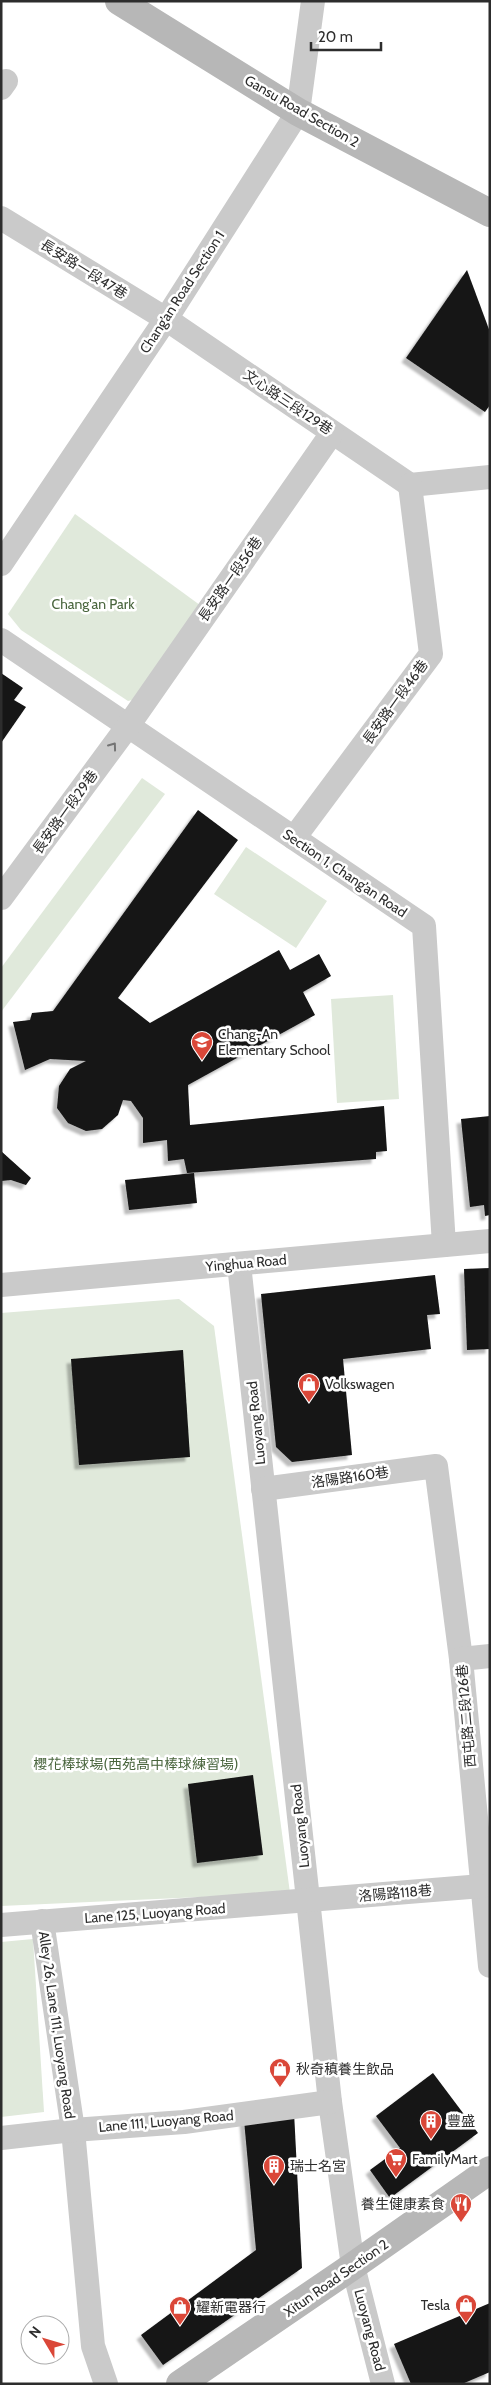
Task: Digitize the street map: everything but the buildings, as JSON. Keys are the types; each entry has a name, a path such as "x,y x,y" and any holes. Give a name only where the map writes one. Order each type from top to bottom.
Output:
{"street":[{"name":"Gansu Road Section 2","path":"119,1 298,112 490,213"},
{"name":"Chang’an Road Section 1","path":"1,564 166,320 298,112 313,1"},
{"name":"長安路一段47巷","path":"1,218 166,320"},
{"name":"文心路三段129巷","path":"166,320 410,485"},
{"name":"長安路一段56巷","path":"128,726 332,433"},
{"path":"410,485 490,477"},
{"name":"長安路一段46巷","path":"294,838 431,654 410,485"},
{"name":"Section 1, Chang’an Road","path":"1,640 424,926 444,1245"},
{"name":"長安路一段29巷","path":"1,898 128,726"},
{"name":"Yinghua Road","path":"1,1285 490,1241"},
{"name":"Luoyang Road","path":"239,1264 330,2102 353,2266 384,2384"},
{"name":"洛陽路160巷","path":"263,1489 436,1466"},
{"name":"西屯路二段126巷","path":"436,1466 461,1659 490,1966"},
{"path":"461,1659 490,1656"},
{"name":"洛陽路118巷","path":"308,1900 482,1886"},
{"name":"Lane 125, Luoyang Road","path":"1,1924 308,1900"},
{"name":"Alley 26, Lane 111, Luoyang Road","path":"42,1921 72,2130 93,2346 106,2384"},
{"name":"Lane 111, Luoyang Road","path":"1,2138 72,2130 184,2122 330,2102"},
{"name":"Xitun Road Section 2","path":"180,2384 490,2170"}],"green space":[{"name":"Chang'an Park","path":"75,514 204,608 150,696 128,701 21,630 8,614"},
{"path":"142,778 165,794 1,1012 1,968"},
{"path":"246,847 327,901 296,948 214,894"},
{"path":"393,995 399,1099 337,1103 331,999"},
{"name":"櫻花棒球場(西苑高中棒球練習場)","path":"179,1299 214,1326 290,1893 1,1906 1,1313"},
{"path":"33,1939 44,2112 1,2117 1,1942"}],"place":[{"name":"Chang-An Elementary School","path":"202,1061"},
{"name":"Volkswagen","path":"309,1403"},
{"name":"秋奇稹養生飲品","path":"280,2088"},
{"name":"豐盛","path":"431,2140"},
{"name":"FamilyMart","path":"396,2178"},
{"name":"瑞士名宮","path":"274,2185"},
{"name":"養生健康素食","path":"461,2223"},
{"name":"Tesla","path":"466,2324"},
{"name":"耀新電器行","path":"180,2326"}]}
